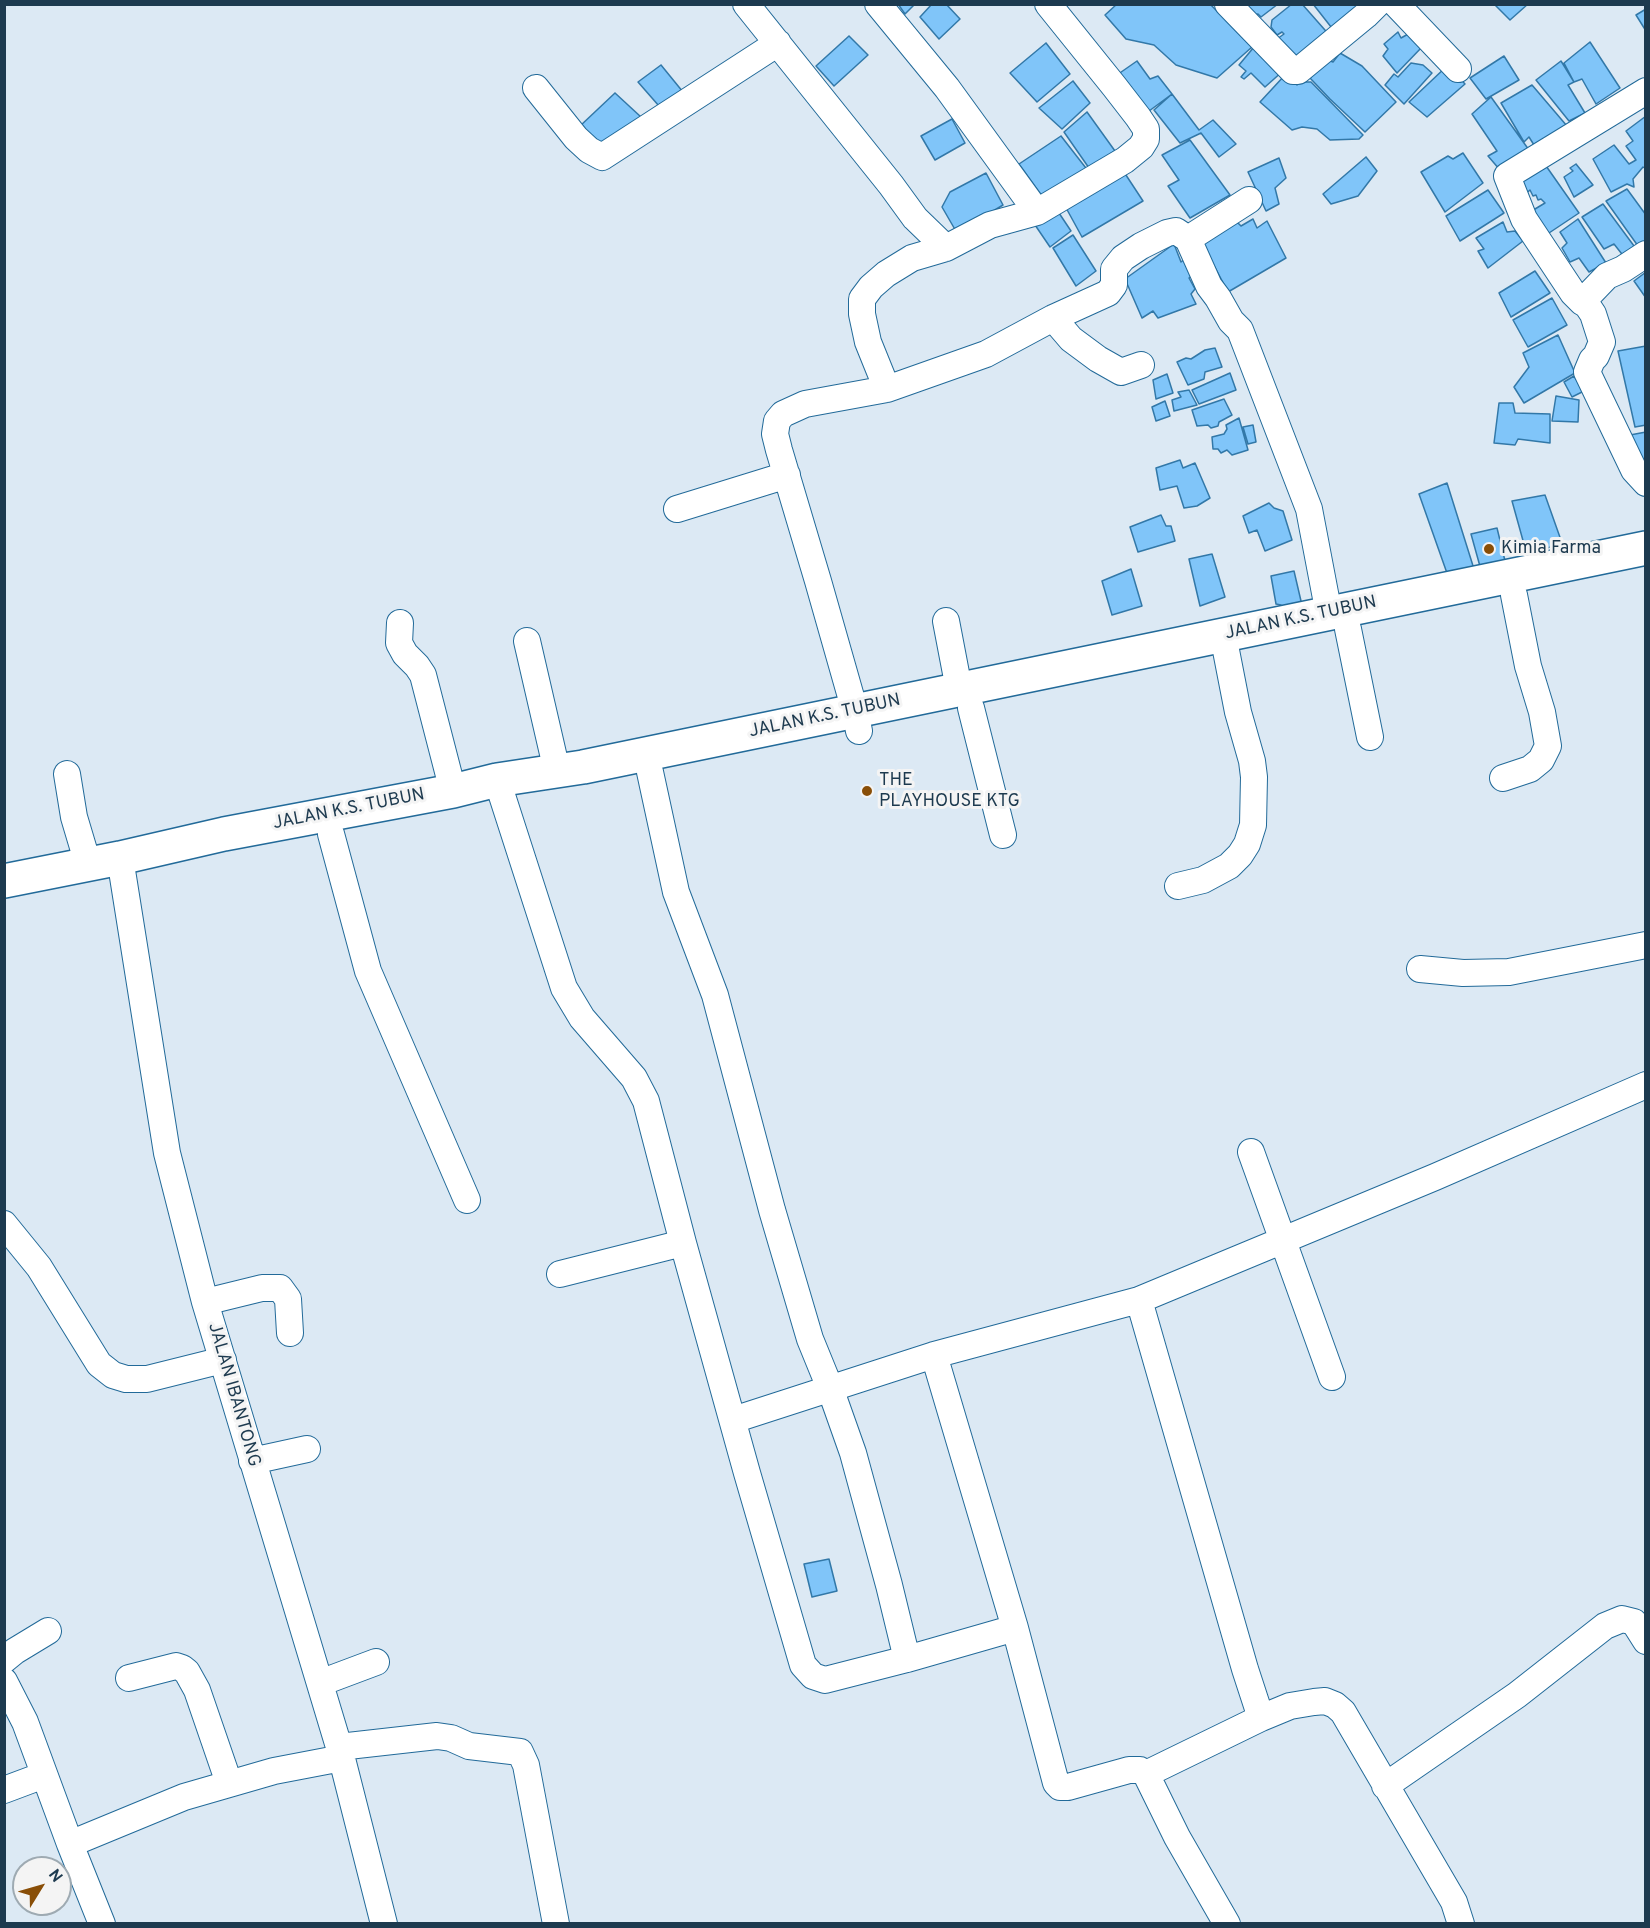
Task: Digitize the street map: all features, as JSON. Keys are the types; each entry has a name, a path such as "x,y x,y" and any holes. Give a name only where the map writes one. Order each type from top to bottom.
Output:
{"highway":[{"name":"JALAN K.S. TUBUN","path":"4,901 122,867 224,834 500,790 650,772 857,721 1225,646 1646,548"},
{"name":"JALAN K.S. TUBUN","path":"1338,621 1514,595 1646,570"},
{"name":"JALAN K.S. TUBUN","path":"500,790 556,771 857,721"},
{"name":"JALAN K.S. TUBUN","path":"4,881 88,864 122,867 230,853 331,834 439,801"}],"street":[{"path":"746,4 915,218 946,248"},
{"path":"878,4 947,88 1037,212"},
{"path":"887,389 868,342 862,314 862,300 871,287 886,274 912,258 946,248 990,225 1037,212 1125,160 1141,147 1146,139 1146,129 1138,117 1048,4"},
{"path":"1228,4 1293,71 1298,71 1377,4"},
{"path":"1396,4 1458,69"},
{"path":"536,88 576,138 588,150 602,157 778,43"},
{"path":"1646,91 1507,176 1524,219 1573,293 1587,305 1593,314 1602,342 1587,372 1634,470 1646,483"},
{"path":"1188,239 1249,201"},
{"path":"857,721 775,434 777,421 783,414 805,404 887,389 986,354 1053,318 1108,293 1114,285 1114,269 1123,258 1160,236 1176,231 1188,239 1209,286 1231,321 1240,330 1303,492 1370,737"},
{"path":"1581,302 1606,276 1623,269 1646,254"},
{"path":"1053,318 1071,339 1098,359 1121,372 1141,365"},
{"path":"677,509 787,475"},
{"path":"1503,778 1530,770 1541,760 1548,746 1542,712 1528,666 1514,595"},
{"path":"946,621 1003,835"},
{"path":"400,623 399,643 423,675 439,801"},
{"path":"527,641 556,771"},
{"path":"1178,886 1203,880 1229,866 1247,844 1253,825 1252,761 1242,731 1225,646"},
{"path":"650,772 676,892 715,995 802,1315 853,1453 907,1659"},
{"path":"67,774 74,817 88,864"},
{"path":"500,790 564,988 582,1018 634,1078 646,1101 682,1242 803,1665 807,1671 825,1680 1015,1628"},
{"path":"331,834 368,970 467,1200"},
{"name":"JALAN IBANTONG","path":"122,867 167,1154 205,1302 340,1753 384,1923"},
{"path":"1420,969 1463,973 1509,972 1646,945"},
{"path":"733,1420 934,1355 1139,1300 1435,1177 1646,1085"},
{"path":"1251,1152 1332,1377"},
{"path":"4,1224 39,1267 99,1364 113,1375 126,1379 147,1379 223,1360"},
{"path":"560,1274 682,1242"},
{"path":"205,1302 262,1288 280,1288 288,1299 290,1333"},
{"path":"1139,1300 1261,1718"},
{"path":"934,1355 1015,1628 1056,1783 1060,1787 1068,1787 1129,1770 1140,1770 1146,1774 1178,1837 1227,1923"},
{"path":"252,1461 307,1449"},
{"path":"1385,1786 1517,1695 1605,1626 1622,1619 1634,1622 1646,1641"},
{"path":"4,1660 48,1631"},
{"path":"320,1683 376,1662"},
{"path":"129,1678 176,1666 187,1672 197,1690 229,1783"},
{"path":"4,1681 25,1722 102,1923"},
{"path":"1146,1774 1290,1706 1325,1701 1343,1712 1454,1902 1461,1923"},
{"path":"70,1844 184,1797 229,1783 340,1753 437,1736 451,1738 469,1746 511,1749 520,1752 526,1765 556,1923"},
{"path":"4,1790 44,1775"}],"building":[{"path":"898,4 915,4 905,14"},
{"path":"932,4 946,4 960,19 939,39 920,17"},
{"path":"1117,4 1210,4 1252,47 1217,78 1176,65 1154,45 1126,39 1105,15"},
{"path":"1245,4 1278,4 1261,17 1258,14 1253,15"},
{"path":"1292,4 1302,4 1332,38 1296,65 1277,39 1284,34 1282,32 1277,35 1271,27 1272,20"},
{"path":"1313,4 1367,4 1335,32"},
{"path":"1494,4 1528,4 1510,20"},
{"path":"1646,9 1646,31 1636,15"},
{"path":"1398,32 1401,38 1410,33 1422,47 1397,73 1383,56 1388,49 1384,44"},
{"path":"849,36 868,55 834,86 816,66"},
{"path":"1590,42 1620,88 1596,104 1582,79 1574,82 1564,63"},
{"path":"1046,43 1070,74 1037,102 1010,73"},
{"path":"1254,47 1283,71 1265,87 1251,73 1244,79 1241,77 1246,71 1239,65"},
{"path":"1340,53 1362,66 1396,102 1365,132 1310,78 1328,60 1333,62"},
{"path":"1504,56 1519,80 1486,99 1470,78"},
{"path":"1137,61 1150,79 1158,76 1172,94 1141,117 1114,77"},
{"path":"1561,61 1574,82 1568,85 1585,113 1569,121 1536,80"},
{"path":"1411,63 1423,65 1432,73 1404,104 1385,85 1394,74 1398,77"},
{"path":"661,65 683,92 659,106 638,82"},
{"path":"1448,65 1465,84 1427,117 1409,102"},
{"path":"1285,75 1297,85 1301,82 1311,82 1363,135 1359,139 1330,140 1317,129 1302,127 1292,130 1260,102"},
{"path":"1073,81 1090,103 1062,129 1039,108"},
{"path":"1532,85 1567,126 1534,145 1529,137 1524,142 1501,103"},
{"path":"615,93 641,117 603,149 580,126"},
{"path":"1172,94 1199,130 1213,120 1236,144 1219,157 1201,133 1180,143 1154,110"},
{"path":"1491,97 1529,150 1500,170 1488,156 1497,151 1472,114"},
{"path":"1087,112 1115,151 1089,168 1064,132"},
{"path":"1646,116 1646,169 1643,167 1633,179 1634,187 1627,184 1611,192 1593,159 1614,145 1629,164 1636,160 1626,146 1633,141 1626,131"},
{"path":"952,119 965,143 935,160 921,136"},
{"path":"1061,136 1089,172 1042,196 1019,164"},
{"path":"1190,140 1230,195 1190,218 1168,186 1179,180 1162,155"},
{"path":"1463,153 1483,183 1445,212 1421,172 1448,156 1453,159"},
{"path":"1366,157 1377,171 1358,196 1331,204 1323,194"},
{"path":"1279,158 1286,178 1275,188 1279,204 1266,211 1248,172"},
{"path":"1544,163 1579,213 1546,235 1530,212 1545,203 1541,199 1538,200 1536,195 1533,196 1530,190 1521,198 1518,178"},
{"path":"1576,164 1593,185 1574,197 1564,177 1573,171 1570,168"},
{"path":"1122,169 1143,201 1082,237 1065,206"},
{"path":"986,173 1003,205 957,233 942,207 950,192"},
{"path":"1627,189 1646,215 1646,240 1638,246 1606,201"},
{"path":"1488,190 1504,213 1460,241 1446,216"},
{"path":"1603,204 1637,250 1625,258 1614,244 1604,249 1582,217"},
{"path":"1055,207 1071,231 1050,247 1033,222"},
{"path":"1232,217 1241,226 1253,219 1257,228 1267,221 1286,258 1228,292 1201,241"},
{"path":"1578,219 1606,263 1589,272 1579,258 1570,262 1562,248 1567,243 1560,232"},
{"path":"1503,222 1507,232 1515,231 1523,241 1488,268 1478,251 1484,249 1476,238"},
{"path":"1073,235 1096,271 1076,286 1053,248"},
{"path":"1174,244 1181,262 1189,256 1197,271 1189,278 1195,289 1191,294 1196,304 1158,318 1153,311 1142,318 1125,279"},
{"path":"1535,271 1550,293 1511,317 1499,293"},
{"path":"1646,272 1646,298 1634,281"},
{"path":"1552,298 1567,325 1528,347 1513,320"},
{"path":"1558,335 1575,373 1524,403 1514,387 1529,367 1523,353"},
{"path":"1646,346 1646,425 1635,427 1618,351"},
{"path":"1215,348 1222,367 1205,372 1204,379 1188,385 1177,362 1186,358 1191,359 1205,350"},
{"path":"1230,373 1236,390 1199,404 1192,390"},
{"path":"1167,374 1173,393 1156,399 1153,380"},
{"path":"1574,376 1584,391 1572,397 1564,382"},
{"path":"1189,390 1197,405 1174,411 1172,400 1181,397 1178,392"},
{"path":"1556,396 1579,400 1578,422 1552,421"},
{"path":"1224,399 1232,415 1219,422 1218,426 1211,428 1208,425 1197,426 1192,410"},
{"path":"1165,401 1170,416 1156,421 1152,407"},
{"path":"1499,403 1513,403 1515,413 1550,414 1550,443 1518,439 1515,445 1494,443"},
{"path":"1239,418 1248,450 1232,455 1227,450 1221,453 1218,449 1213,449 1212,437 1224,434 1227,429 1226,425"},
{"path":"1253,425 1256,442 1248,444 1243,427"},
{"path":"1646,432 1646,469 1630,435"},
{"path":"1180,460 1183,468 1195,463 1210,498 1197,506 1184,508 1177,486 1160,490 1156,468"},
{"path":"1447,483 1474,569 1448,576 1419,494"},
{"path":"1545,495 1562,543 1527,555 1512,501"},
{"path":"1269,503 1274,508 1283,511 1292,540 1265,551 1257,530 1249,533 1243,516"},
{"path":"1161,515 1166,526 1171,526 1175,541 1138,552 1130,527"},
{"name":"Kimia Farma","path":"1497,528 1506,565 1481,570 1471,534"},
{"path":"1212,554 1225,597 1200,606 1189,559"},
{"path":"1131,569 1142,606 1112,615 1102,581"},
{"path":"1294,571 1301,601 1284,612 1281,605 1276,604 1271,576"},
{"path":"829,1559 837,1591 812,1597 804,1564"}],"place":[{"name":"Kimia Farma","path":"1489,549"},
{"name":"THE PLAYHOUSE KTG","path":"867,791"}]}
